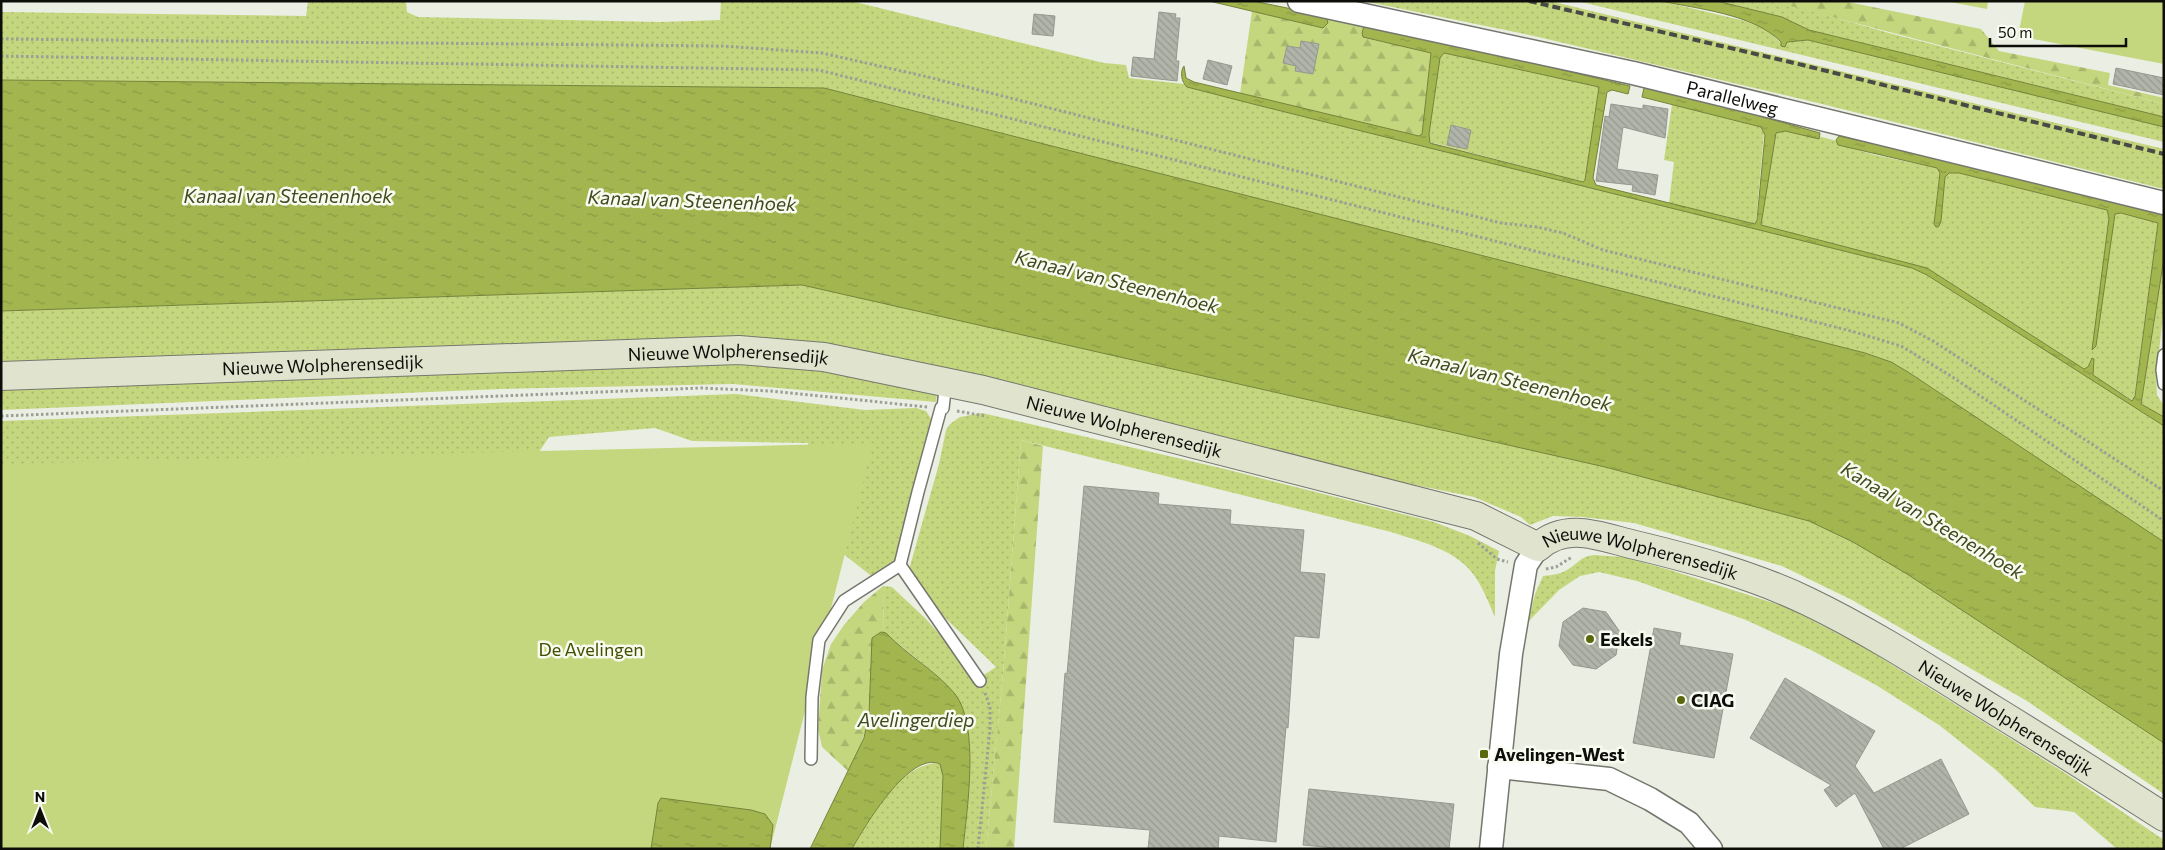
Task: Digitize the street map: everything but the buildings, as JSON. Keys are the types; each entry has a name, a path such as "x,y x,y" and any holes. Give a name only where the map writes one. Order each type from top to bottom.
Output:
{"street":[{"name":"Parallelweg","path":"1299,1 1633,73 2164,203"},
{"name":"Nieuwe Wolpherensedijk","path":"1,376 739,350 802,354 945,395 1476,516 1532,556 1546,539 1561,533 1590,534 1683,556 1741,575 1807,601 1914,659 2164,817"},
{"path":"1491,849 1512,654 1532,556"},
{"path":"1499,767 1609,779 1650,799 1689,823 1711,849"}],"lane":[{"path":"2164,355 2162,370 2164,384"},
{"path":"811,760 812,697 820,640 844,601 900,565 945,395"},
{"path":"900,565 980,681"}],"path":[{"path":"1,39 723,46 822,53 938,79 1500,223 1538,227 1563,233 1603,250 1899,323 1933,341 2164,491"},
{"path":"1,56 819,70 1851,330 1901,346 1950,376 2164,521"},
{"name":"Nieuwe Wolpherensedijk","path":"1,416 709,388 945,395 992,417"},
{"name":"Nieuwe Wolpherensedijk","path":"1471,537 1497,559 1532,556 1550,569 1579,555"},
{"path":"978,849 990,728 990,707 980,681"}],"green space":[{"path":"308,1 406,1 407,12 418,17 661,22 720,20 721,1 851,1 1104,63 1126,65 1129,78 1184,84 1257,105 1912,268 1927,275 2164,426 2164,542 1908,372 1891,362 1865,353 824,88 1,80 1,12 306,16"},
{"path":"1363,1 1550,1 2164,149 2164,189 1822,104 1534,36"},
{"path":"1577,1 1661,1 1745,21 1767,30 1785,47 1786,42 1808,40 2164,127 2164,142"},
{"path":"1717,1 1771,1 1791,5 1889,33 2164,104 2164,117 1809,30 1797,26 1794,22"},
{"path":"1771,1 1843,1 1981,29 1999,51 2110,73 2108,85 2164,98 2164,104"},
{"path":"1945,1 1988,1 1987,9"},
{"path":"2025,1 2164,1 2164,64 2018,36"},
{"path":"1252,11 1323,28 1326,16 1367,25 1363,37 1431,53 1422,135 1419,136 1240,94"},
{"path":"1444,53 1599,87 1600,91 1585,180 1583,182 1430,142 1429,134 1440,58"},
{"path":"1672,104 1761,127 1764,132 1756,224 1669,203 1674,162 1664,160"},
{"path":"1771,124 1837,141 1837,144 1875,155 1937,168 1940,173 1935,226 1941,221 1945,177 1949,173 1959,173 2107,210 2109,218 2093,350 2115,214 2121,213 2158,223 2134,399 2132,400 2095,377 2092,373 2094,363 2090,360 2088,367 2084,369 1927,268 1759,225"},
{"path":"2164,258 2164,308 2156,377 2157,395 2164,406 2164,417 2141,404"},
{"path":"802,285 1605,467 1809,521 1853,542 1907,574 2164,743 2164,794 2027,701 1852,600 1782,566 1634,523 1583,517 1553,516 1530,525 1521,517 1474,497 1381,478 878,359 1,369 1,311"},
{"path":"772,358 937,393 936,402 733,384 501,389 1,410 1,383"},
{"path":"736,394 865,410 916,408 926,411 933,422 902,549 889,569 874,578 819,535 808,443 692,441 655,428 549,437 535,458 1,497 1,421"},
{"path":"982,413 1225,469 1434,522 1470,536 1499,551 1495,571 1495,617 1482,587 1468,568 1449,553 1426,543 1391,532 1021,440 1003,674 986,849 963,849 970,771 968,730 964,713 958,699 944,682 884,633 883,586 892,587 925,618 979,678 996,667 906,580 939,464 946,430 950,424 960,417"},
{"path":"1021,440 1043,446 1014,849 986,849 1003,674"},
{"name":"De Avelingen","path":"873,443 770,849 1,849 1,464"},
{"path":"1594,555 1623,557 1786,607 1862,646 2065,773 2164,840 2164,849 2117,849 2074,812 2035,807 1996,770 1939,725 1876,685 1811,650 1746,620 1637,581 1599,572 1580,576 1559,590 1528,622 1535,594 1543,576 1564,572 1583,558"},
{"path":"883,586 884,633 881,632 872,657 868,723 857,756 848,771 822,747 818,729 822,670 831,644 844,625 864,602"},
{"path":"935,763 940,764 943,776 940,849 852,849 876,809 896,784 908,774 921,767"}],"water":[{"path":"1209,1 1253,1 1326,16 1328,23 1323,28"},
{"path":"1661,1 1717,1 1782,17 1809,30 2164,117 2164,127 1808,40 1787,42 1785,47 1781,46 1781,42 1770,33 1741,19 1708,10"},
{"path":"1364,26 1440,41 1630,86 1628,94 1612,90 1607,92 1593,178 1596,185 1755,224 1757,220 1765,135 1761,127 1642,97 1644,88 1703,100 1820,133 1819,139 1785,131 1776,133 1761,225 1927,268 2084,369 2088,367 2092,358 2094,359 2093,375 2132,401 2135,396 2158,223 2121,213 2115,214 2096,346 2092,350 2109,218 2107,210 1959,173 1949,173 1945,177 1941,221 1939,226 1936,227 1934,224 1940,173 1937,168 1838,145 1836,140 1839,136 1911,152 2164,215 2164,258 2141,404 2164,417 2164,426 1927,275 1912,268 1187,87 1182,79 1184,66 1186,78 1194,82 1419,136 1422,134 1431,53 1363,37","holes":["1444,53 1599,87 1585,180 1583,182 1430,143 1429,134 1440,58"]},
{"name":"Kanaal van Steenenhoek","path":"1,80 824,88 1865,353 1891,362 1908,372 2164,542 2164,743 1907,574 1853,542 1809,521 1605,467 802,285 1,311"},
{"name":"Avelingerdiep","path":"881,632 886,633 939,678 955,694 963,708 970,747 970,768 963,849 940,849 943,776 940,764 928,763 915,768 889,793 852,849 810,849 864,738 869,714 872,638"},
{"path":"661,798 751,810 765,814 773,825 770,849 651,849 658,803"}],"railway":[{"path":"1529,1 1790,62 2164,154"}],"place":[{"name":"Eekels","path":"1590,639"},
{"name":"CIAG","path":"1681,700"},
{"name":"Avelingen-West","path":"1484,754"}]}
